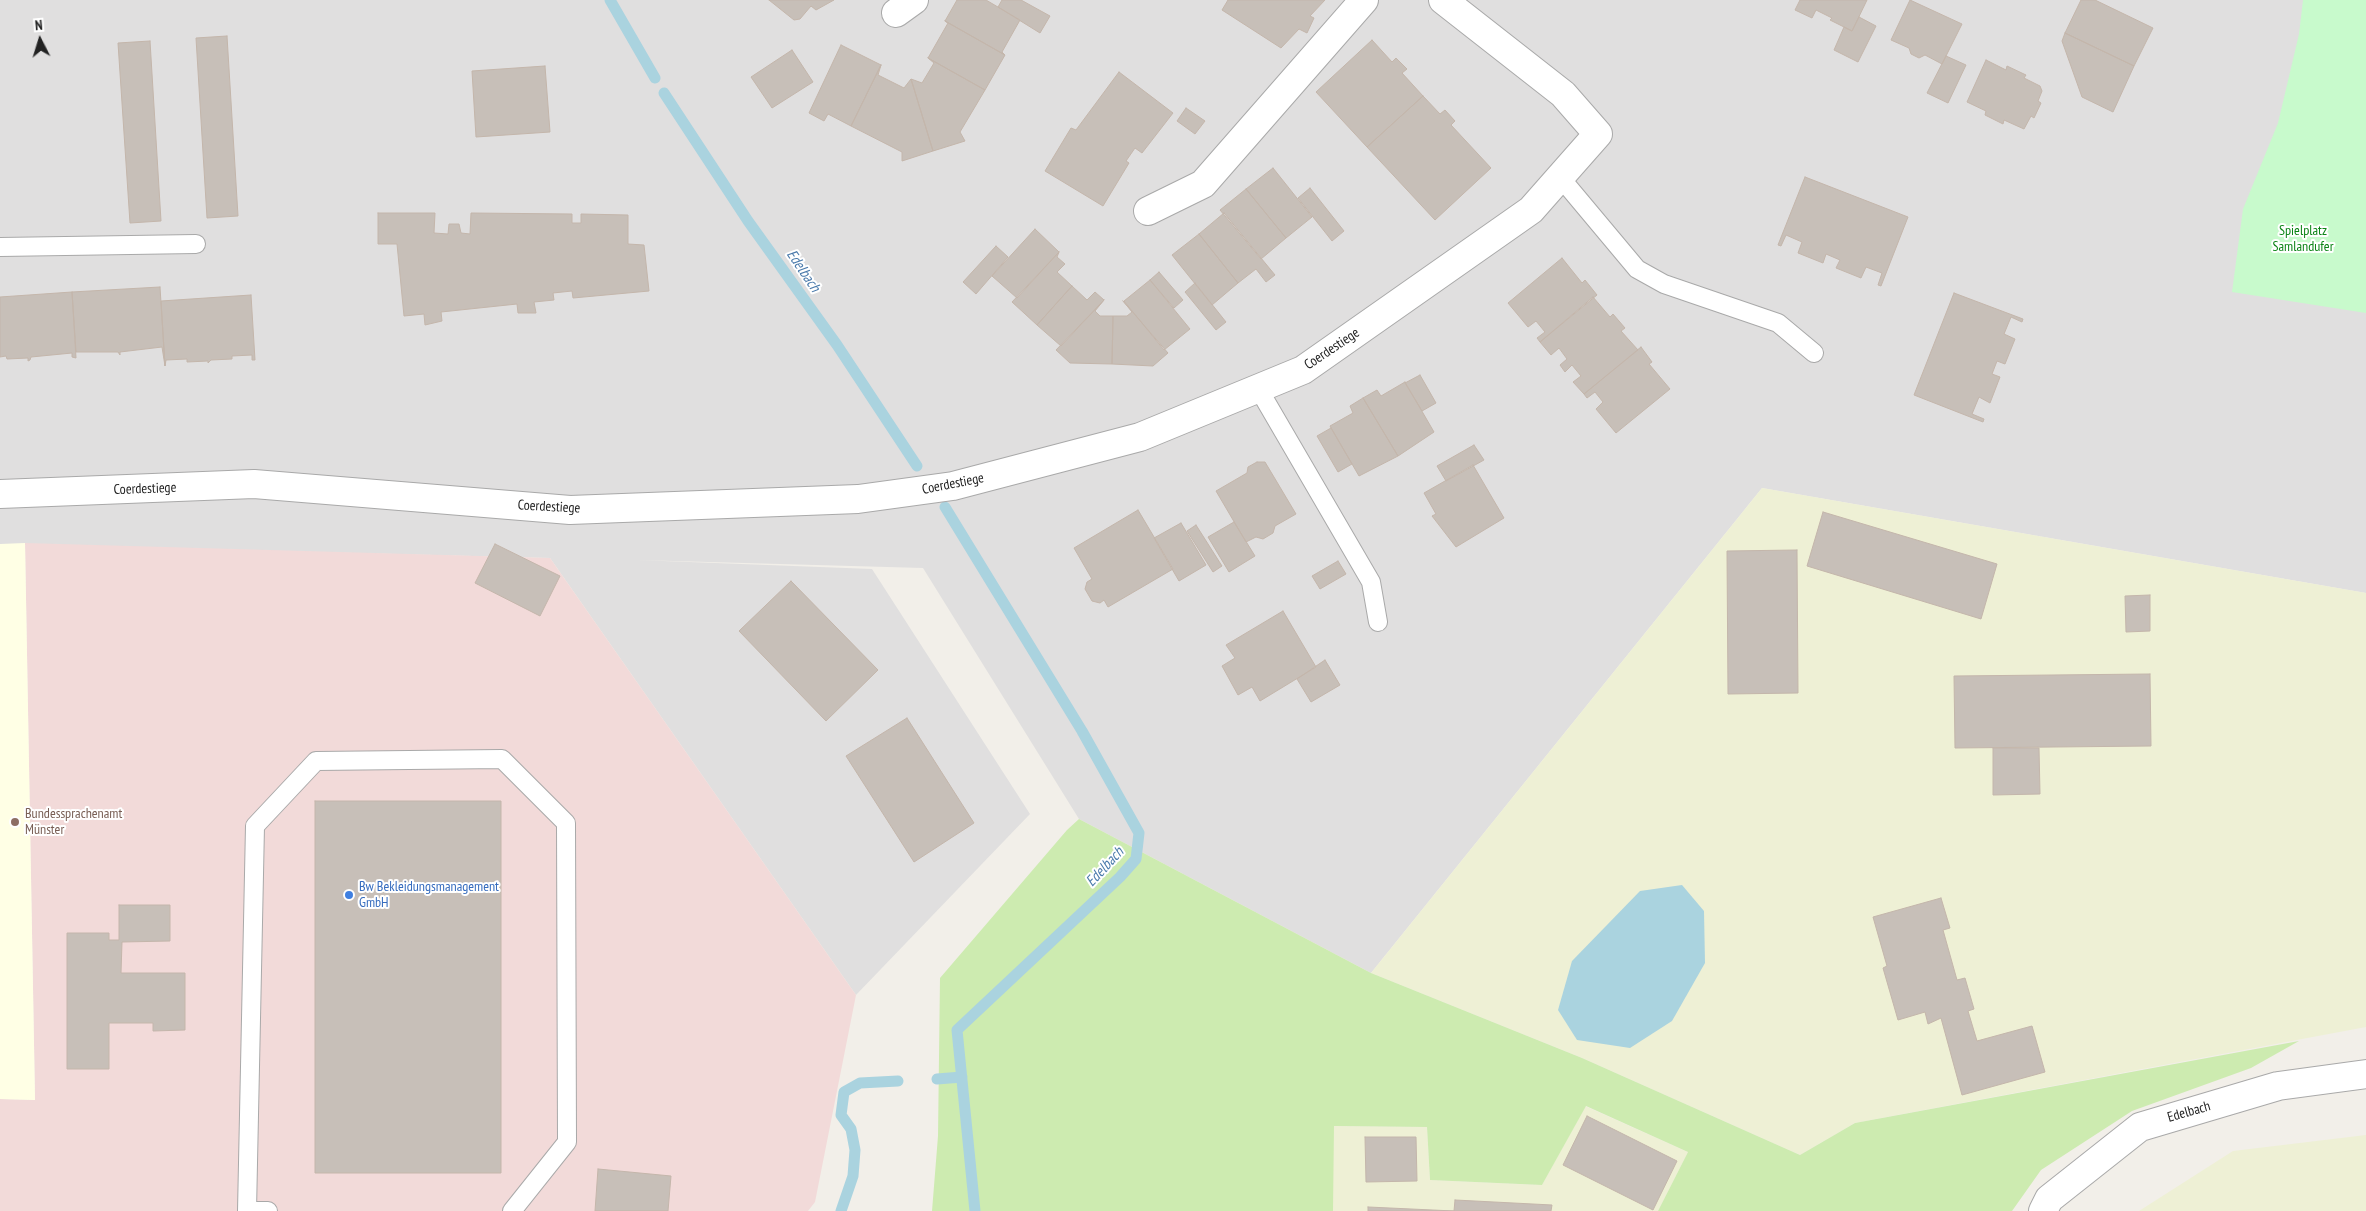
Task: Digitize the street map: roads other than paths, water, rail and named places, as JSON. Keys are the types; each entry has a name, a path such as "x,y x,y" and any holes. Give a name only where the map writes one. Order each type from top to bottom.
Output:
{"street":[{"path":"1148,211 1203,184 1364,0"},
{"name":"Coerdestiege","path":"0,494 254,484 570,510 858,499 953,486 1140,437 1303,370 1531,210 1598,134 1563,94 1443,0"},
{"name":"Edelbach","path":"2042,1211 2049,1199 2140,1127 2278,1086 2366,1074"}],"lane":[{"path":"1560,177 1637,269 1664,284 1778,323 1814,353"},
{"path":"0,247 196,244"},
{"path":"1258,388 1371,582 1378,622"},
{"path":"268,1211 247,1211 255,826 316,761 502,759 566,823 567,1142 512,1211"}],"water":[{"path":"1682,885 1704,911 1705,963 1672,1021 1630,1048 1577,1040 1558,1010 1572,961 1640,891"}],"waterway":[{"name":"Edelbach","path":"610,0 655,78"},
{"name":"Edelbach","path":"664,93 748,221 837,345 917,466"},
{"name":"Edelbach","path":"945,507 1082,731 1139,833 1136,859 1120,877 957,1030 975,1211"},
{"path":"937,1079 962,1077"},
{"path":"841,1211 853,1176 855,1150 851,1129 841,1115 844,1092 860,1083 898,1081"}],"place":[{"name":"Bundessprachenamt Münster","path":"15,822"},
{"name":"Bw Bekleidungsmanagement GmbH","path":"349,895"}],"park label":[{"name":"Spielplatz Samlandufer","path":"2303,240"}]}
